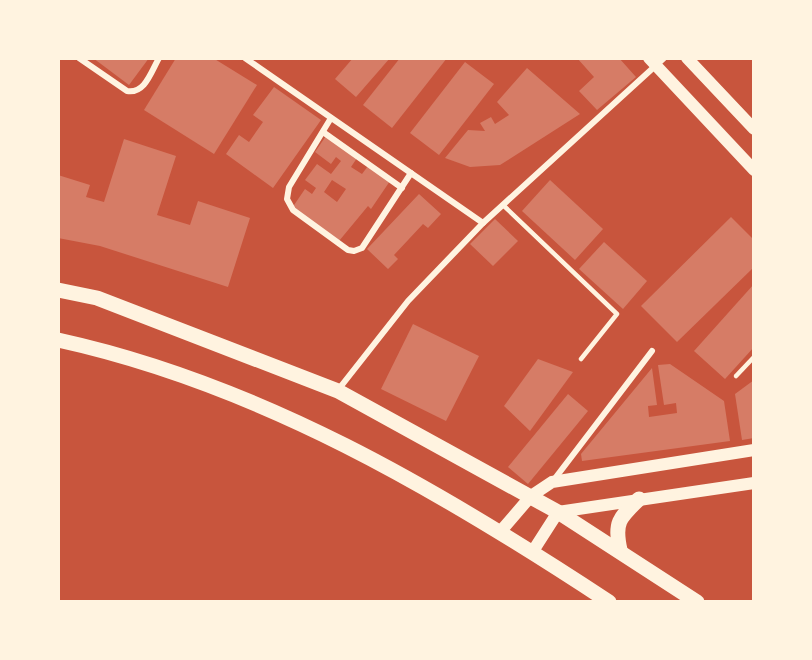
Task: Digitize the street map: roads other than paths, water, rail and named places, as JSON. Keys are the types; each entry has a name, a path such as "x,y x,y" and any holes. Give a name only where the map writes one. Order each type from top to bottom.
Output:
{"main road":[{"path":"687,58 753,129"},
{"path":"657,61 753,170"},
{"path":"58,290 97,298 338,391 531,496 620,550 697,602"},
{"path":"58,340 89,347 230,392 352,447 533,551 609,602"},
{"path":"500,532 531,496 552,482 753,450"},
{"path":"533,551 558,512 753,483"},
{"path":"620,550 617,526 623,514 639,499"}],"street":[{"path":"79,58 127,91 135,92 141,89 159,58"},
{"path":"245,58 483,223"},
{"path":"338,391 408,301 483,223 657,61"},
{"path":"332,118 289,187 287,200 293,210 348,250 362,248 411,173"},
{"path":"323,132 402,188"},
{"path":"552,482 652,351"}],"lane":[{"path":"503,205 617,314 580,359"},
{"path":"735,376 753,357"}]}
